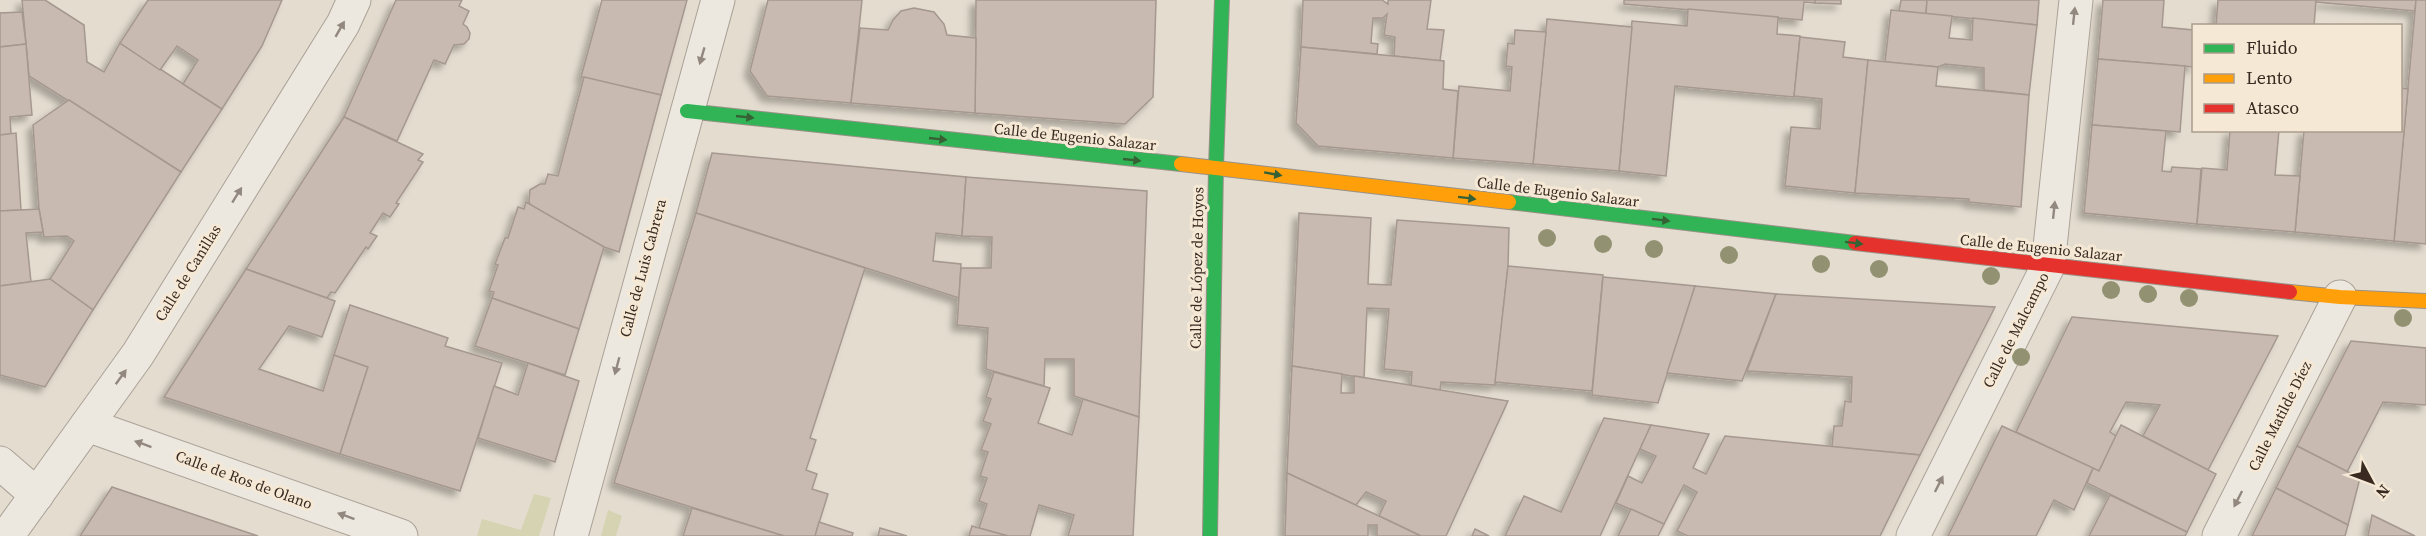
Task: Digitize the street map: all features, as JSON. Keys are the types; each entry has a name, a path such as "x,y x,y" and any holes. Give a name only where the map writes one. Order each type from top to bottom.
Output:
{"street":[{"name":"Calle de Canillas","path":"7,536 138,354 343,24 354,0"},
{"name":"Calle de Luis Cabrera","path":"571,536 718,0"},
{"name":"Calle de López de Hoyos","path":"1210,536 1215,166 1222,0"},
{"name":"Calle de Malcampo","path":"1913,536 2048,266 2076,0"},
{"name":"Calle de Eugenio Salazar","path":"687,111 1161,163 1215,166 2048,266 2340,297 2426,300"},
{"name":"Calle Matilde Díez","path":"2219,536 2340,297"},
{"name":"Calle de Ros de Olano","path":"87,424 401,536"},
{"path":"0,463 37,495"}],"shaded area":[{"path":"534,494 551,498 539,536 477,536 482,519 521,530"},
{"path":"608,510 622,516 616,536 601,536"}],"building":[{"path":"22,0 45,0 84,25 87,62 104,72 120,43 222,109 181,172 29,76"},
{"path":"148,0 282,0 262,46 222,109 183,84 198,60 177,46 160,70 120,43"},
{"path":"396,0 462,0 459,6 469,11 463,24 470,33 469,39 464,44 454,45 445,64 434,60 397,141 344,117"},
{"path":"602,0 687,0 661,95 581,77"},
{"path":"768,0 862,0 851,103 767,96 750,71"},
{"path":"976,0 1156,0 1153,97 1125,124 975,113"},
{"path":"1303,0 1382,0 1388,4 1388,0 1431,0 1427,29 1444,30 1440,61 1394,56 1395,37 1384,35 1387,14 1383,18 1373,18 1371,43 1378,44 1377,54 1301,47"},
{"path":"1624,0 1815,0 1815,3 1804,2 1802,20 1624,4"},
{"path":"1815,0 1841,0 1841,4 1815,3"},
{"path":"1901,0 1927,0 1926,14 1899,11"},
{"path":"1927,0 2039,0 2037,25 1926,14"},
{"path":"2103,0 2164,0 2162,27 2192,30 2192,67 2098,59"},
{"path":"2218,0 2316,0 2314,24 2216,24"},
{"path":"2316,0 2416,0 2415,11 2316,2"},
{"path":"2416,0 2426,0 2426,244 2394,241"},
{"path":"914,8 934,12 944,24 947,35 976,38 975,113 851,103 860,28 888,30 901,11"},
{"path":"1688,9 1778,17 1777,34 1800,36 1794,97 1675,86 1666,176 1619,171 1632,21 1687,26"},
{"path":"1891,10 1952,16 1949,38 1972,40 1973,18 2037,25 2029,95 1984,90 1984,68 1885,62"},
{"path":"22,12 26,44 0,47 0,13"},
{"path":"1547,19 1632,27 1619,171 1533,164"},
{"path":"1515,30 1546,32 1533,164 1453,158 1459,86 1510,91 1512,67 1506,66 1508,43 1514,44"},
{"path":"1800,37 1845,42 1843,57 1868,60 1855,193 1785,186 1791,127 1820,129 1822,99 1794,96"},
{"path":"26,44 32,115 10,117 11,134 0,135 0,47"},
{"path":"1301,47 1444,61 1443,89 1458,91 1453,158 1318,146 1296,123"},
{"path":"2098,59 2185,66 2180,132 2092,125"},
{"path":"1868,60 1938,67 1936,86 2029,95 2021,207 1969,202 1969,199 1855,193"},
{"path":"584,77 661,95 619,252 604,247 531,206 529,202 530,190 540,184 545,184 548,174 558,176"},
{"path":"2402,88 2408,89 2394,241 2295,232 2304,132 2402,132"},
{"path":"69,100 181,172 93,310 50,279 74,241 67,236 44,237 39,209 33,125"},
{"path":"344,117 423,154 418,160 423,162 396,203 399,204 390,217 383,213 370,233 377,236 368,249 366,247 335,293 331,292 327,298 246,269"},
{"path":"2092,125 2166,131 2162,171 2171,172 2172,167 2201,169 2197,224 2084,213"},
{"path":"2230,132 2279,132 2275,175 2300,176 2295,232 2197,224 2202,168 2227,170"},
{"path":"16,133 21,210 0,211 0,135"},
{"path":"712,153 966,177 962,236 936,233 933,261 961,264 959,298 696,213"},
{"path":"966,177 1147,191 1139,417 1074,396 1074,359 1045,359 1044,386 986,369 988,328 957,325 961,268 991,268 992,237 962,236"},
{"path":"526,202 604,247 579,329 492,298 494,292 489,291 498,265 495,264 505,238 508,238 518,207 524,209"},
{"path":"39,209 43,232 26,233 31,282 0,286 0,211"},
{"path":"696,213 865,268 810,438 816,440 806,470 817,474 812,489 828,494 815,536 784,536 614,483"},
{"path":"1299,213 1371,218 1368,284 1391,285 1397,220 1509,228 1508,266 1495,385 1441,382 1440,390 1411,386 1412,372 1384,369 1389,309 1367,308 1364,378 1292,366"},
{"path":"1508,266 1603,275 1592,391 1495,382"},
{"path":"246,269 335,301 322,337 289,326 259,369 323,391 334,355 368,367 340,454 164,397"},
{"path":"1603,277 1695,286 1658,403 1592,395"},
{"path":"50,279 93,310 45,387 0,375 0,286"},
{"path":"1695,286 1776,294 1742,381 1667,373"},
{"path":"1776,294 1995,307 1920,455 1832,447 1834,426 1842,426 1845,401 1851,402 1852,377 1747,371"},
{"path":"492,298 579,329 565,375 475,346"},
{"path":"350,305 448,338 445,346 502,363 460,491 340,454 368,367 334,355"},
{"path":"2072,317 2278,336 2208,470 2143,436 2160,405 2126,402 2110,432 2116,436 2099,471 2016,432"},
{"path":"2351,341 2426,348 2426,405 2383,402 2347,472 2297,446"},
{"path":"528,363 579,381 555,462 478,438 494,386 518,395"},
{"path":"1292,366 1342,374 1341,393 1354,393 1354,376 1508,401 1446,536 1421,536 1379,516 1386,501 1366,492 1356,505 1287,473"},
{"path":"994,372 1050,388 1038,423 1072,435 1083,399 1139,417 1133,536 1068,536 1074,515 1039,505 1030,536 1008,536 979,528 987,504 979,501 987,478 980,476 988,452 981,450 991,424 983,421 991,399 986,397"},
{"path":"1604,418 1651,425 1600,536 1505,536 1524,496 1561,512"},
{"path":"1651,425 1709,434 1693,468 1706,474 1725,436 1920,455 1880,536 1688,536 1677,531 1697,492 1684,485 1664,524 1616,503 1628,476 1642,483 1656,456 1640,449"},
{"path":"2121,425 2216,474 2187,532 2087,483 2093,468 2099,471"},
{"path":"2002,426 2093,468 2074,510 2054,500 2036,536 1948,536"},
{"path":"2297,446 2360,478 2348,525 2276,488"},
{"path":"1287,473 1421,536 1377,536 1377,525 1368,525 1368,536 1285,536"},
{"path":"112,487 258,536 80,536"},
{"path":"2276,488 2348,525 2345,536 2252,536"},
{"path":"2110,495 2187,532 2185,536 2089,536"},
{"path":"692,508 784,536 683,536"},
{"path":"1631,509 1664,524 1658,536 1618,536"},
{"path":"2372,515 2415,536 2368,536"},
{"path":"819,522 853,533 852,536 815,536"},
{"path":"972,526 979,528 1008,536 969,536"},
{"path":"880,528 907,536 878,536"},
{"path":"1475,529 1489,536 1472,536"}],"traffic: fast":[{"path":"1210,536 1216,167 1222,0"},
{"path":"687,111 1181,164"},
{"path":"1509,202 1855,243"}],"traffic: slow":[{"path":"1181,164 1509,202"},
{"path":"2290,292 2426,301"}],"traffic: jam":[{"path":"1855,243 2290,292"}]}
